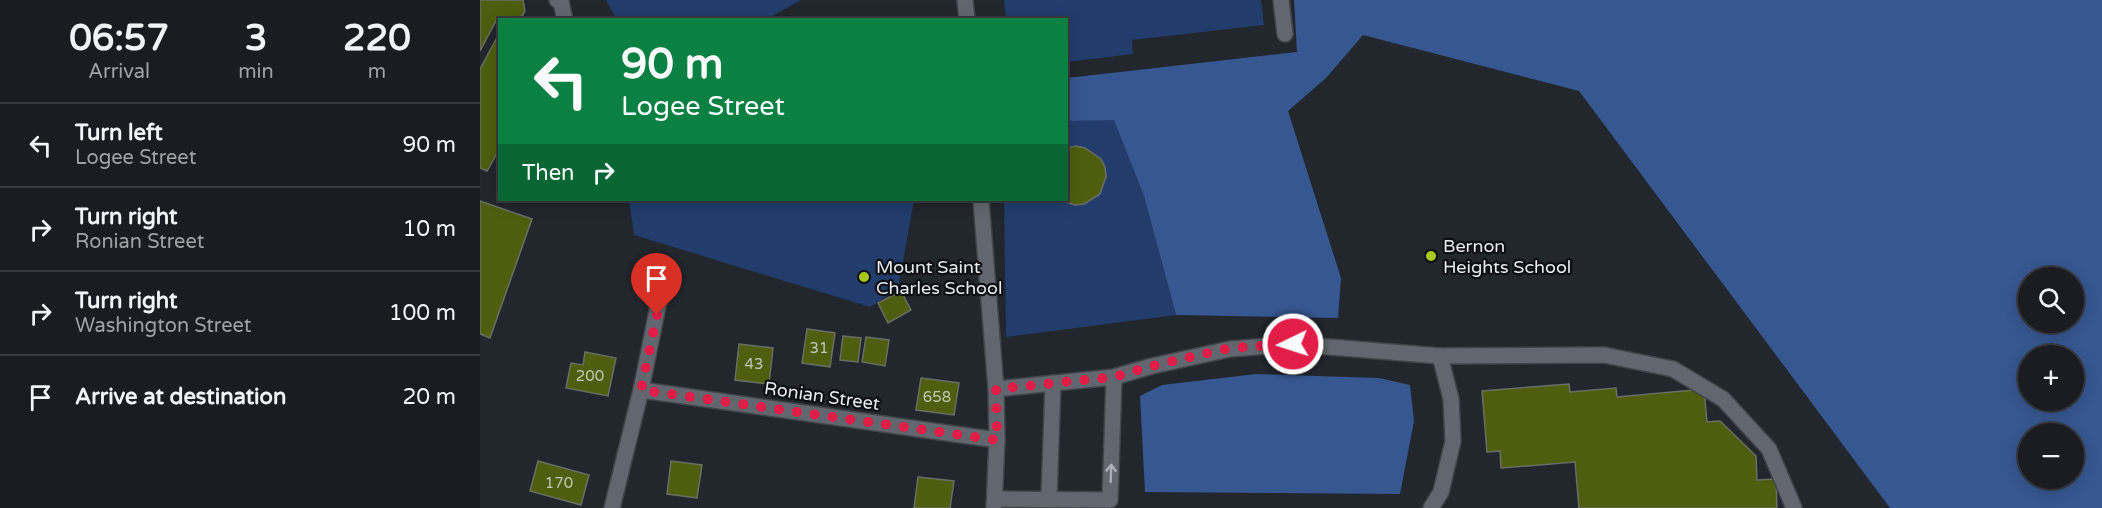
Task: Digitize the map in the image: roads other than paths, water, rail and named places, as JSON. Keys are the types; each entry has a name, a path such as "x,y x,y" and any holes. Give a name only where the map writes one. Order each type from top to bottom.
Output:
{"street":[{"path":"557,0 561,2 565,18"},
{"path":"965,0 967,18"},
{"path":"1281,0 1285,34"},
{"path":"981,201 996,389 995,503 1049,498 1110,500 1114,377"},
{"path":"612,508 641,390 660,296"},
{"path":"996,389 1114,377 1230,348 1282,345 1440,356 1604,356 1673,369 1723,399 1769,449 1794,508"},
{"path":"1431,508 1441,492 1453,441 1451,399 1440,356"},
{"path":"1049,498 1053,383"},
{"name":"Ronian Street","path":"641,390 997,440"}],"place":[{"name":"Bernon Heights School","path":"1431,256"},
{"name":"Mount Saint Charles School","path":"864,277"}]}
